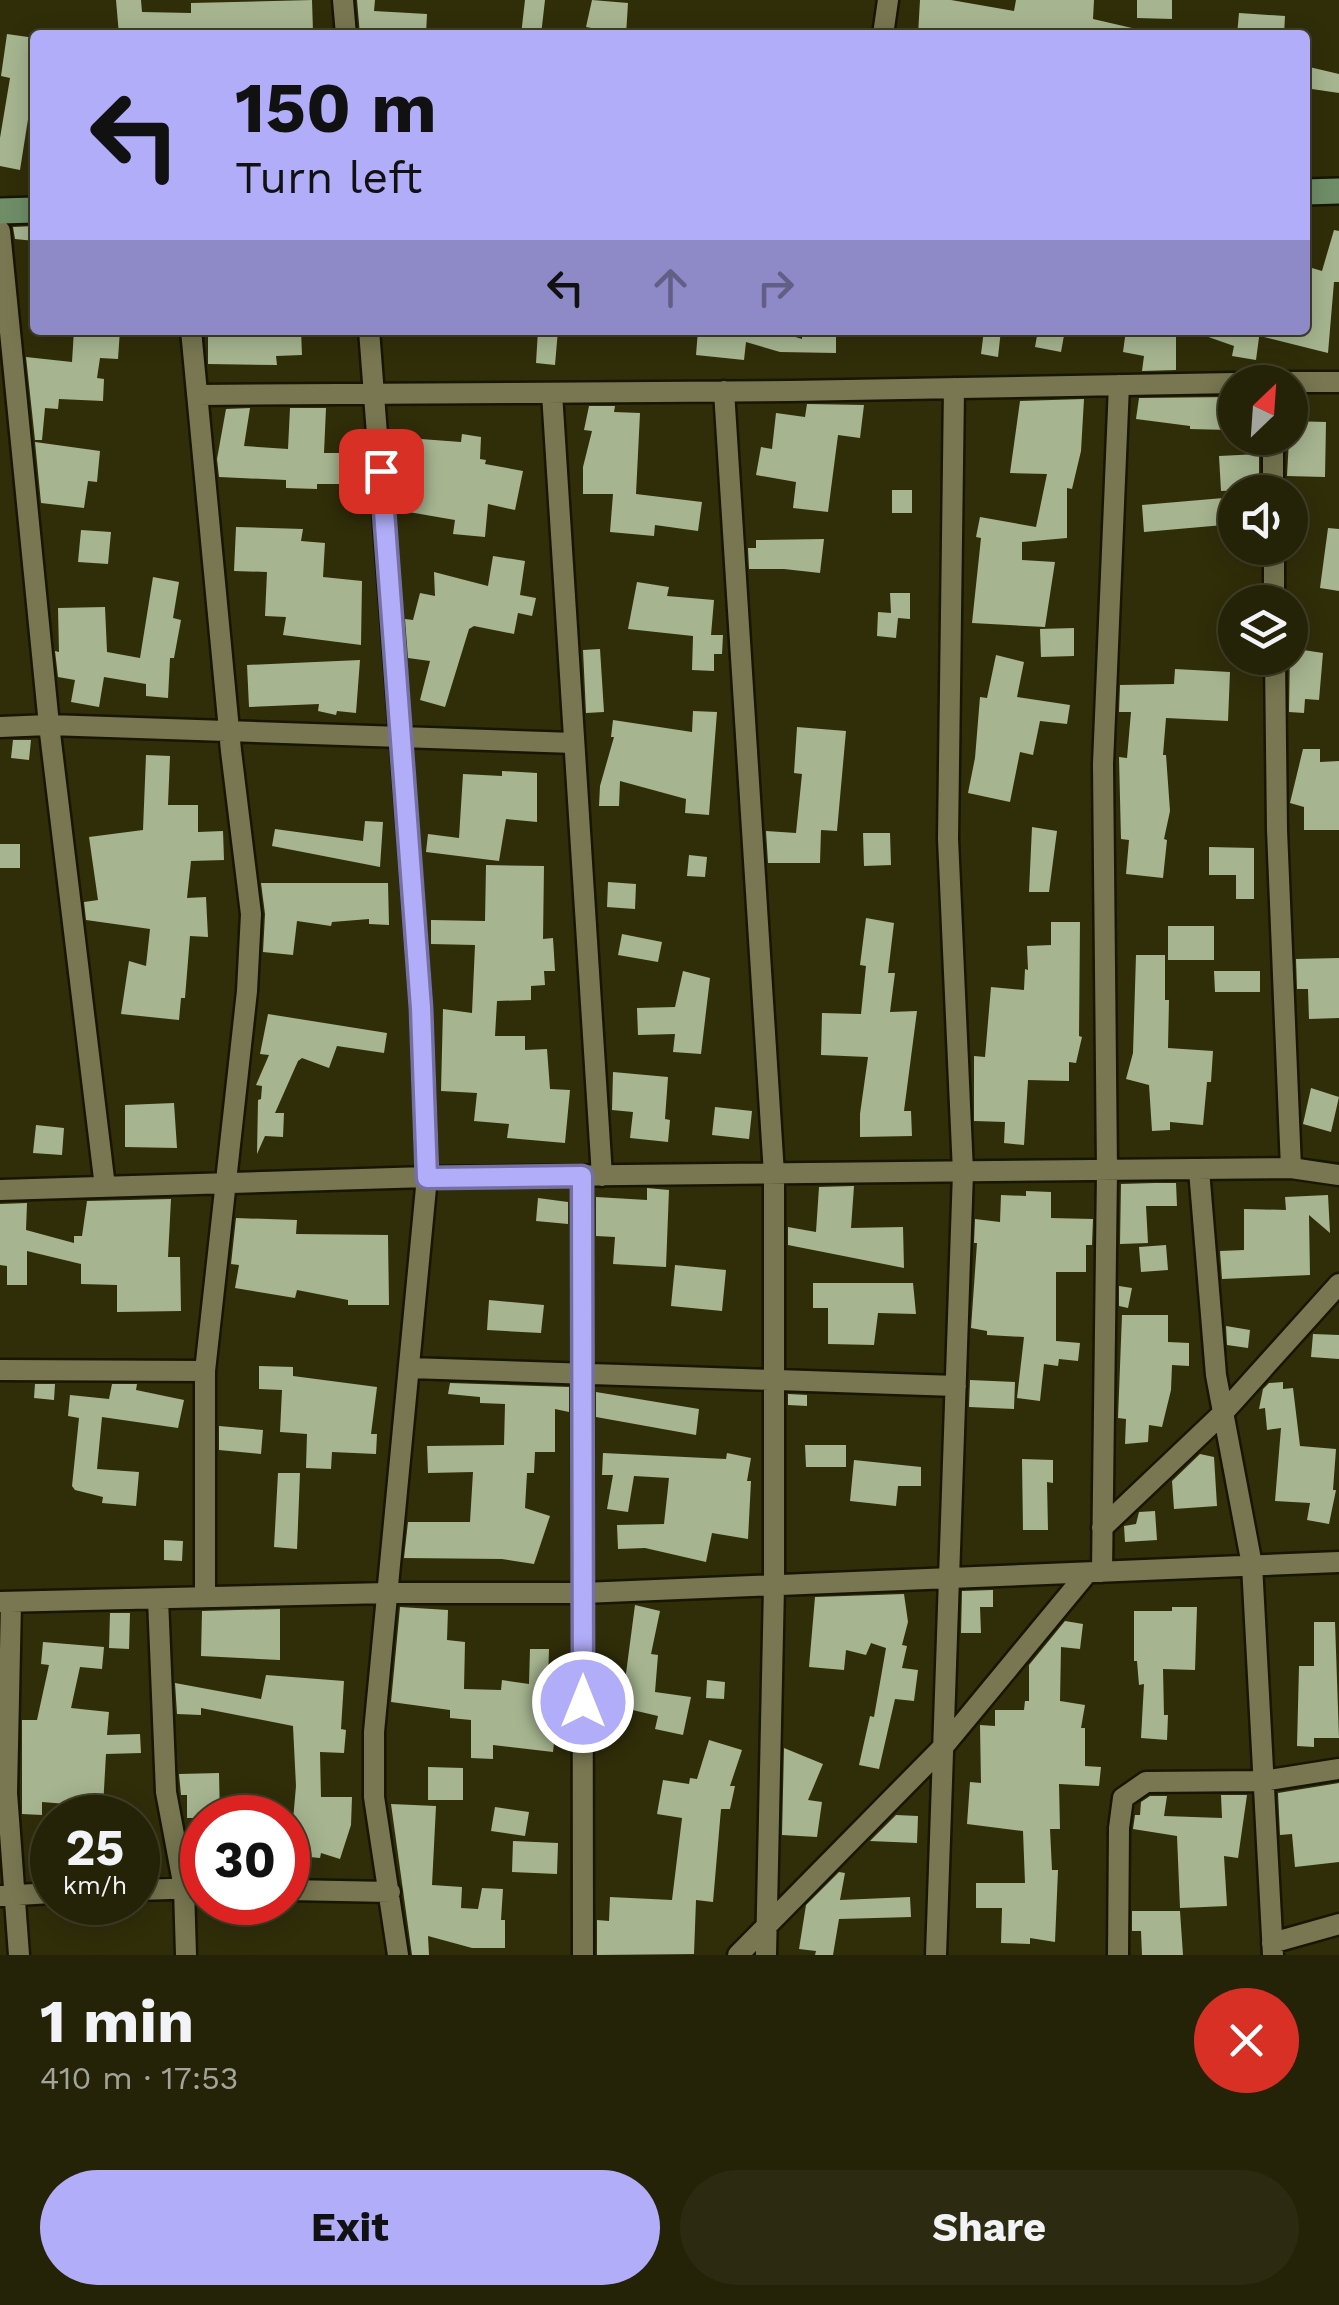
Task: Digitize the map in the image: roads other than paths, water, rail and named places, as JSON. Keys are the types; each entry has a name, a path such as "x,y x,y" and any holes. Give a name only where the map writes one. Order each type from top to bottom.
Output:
{"street":[{"path":"343,0 346,30"},
{"path":"885,30 888,0"},
{"path":"1310,192 1339,192"},
{"path":"0,211 30,210"},
{"path":"0,231 49,726 105,1187"},
{"path":"191,335 251,914 228,1183 205,1371 205,1598"},
{"path":"369,335 421,1008 427,1178 374,1732 374,1798 398,1955"},
{"path":"1308,382 1339,382"},
{"path":"197,395 1218,383"},
{"path":"738,1955 944,1746 1094,1572 1102,1528 1107,1171 1102,764 1120,386"},
{"path":"936,1955 963,1172 948,839 954,388"},
{"path":"724,392 774,1174 774,1586 766,1955"},
{"path":"552,393 574,743 592,1176 584,1376 583,1955"},
{"path":"1275,675 1276,830 1290,1168"},
{"path":"0,727 574,743"},
{"path":"0,1190 427,1178 1290,1168 1339,1175"},
{"path":"1199,1170 1216,1374 1252,1566 1273,1949 1339,1924"},
{"path":"1102,1528 1222,1414 1339,1284"},
{"path":"409,1368 956,1386"},
{"path":"0,1370 205,1371"},
{"path":"19,1955 8,1895 6,1602 388,1593 583,1594 1339,1562"},
{"path":"158,1598 166,1792 180,1842"},
{"path":"1118,1955 1118,1828 1123,1798 1146,1782 1264,1781 1339,1769"},
{"path":"310,1890 390,1892"},
{"path":"186,1955 189,1925"}]}
